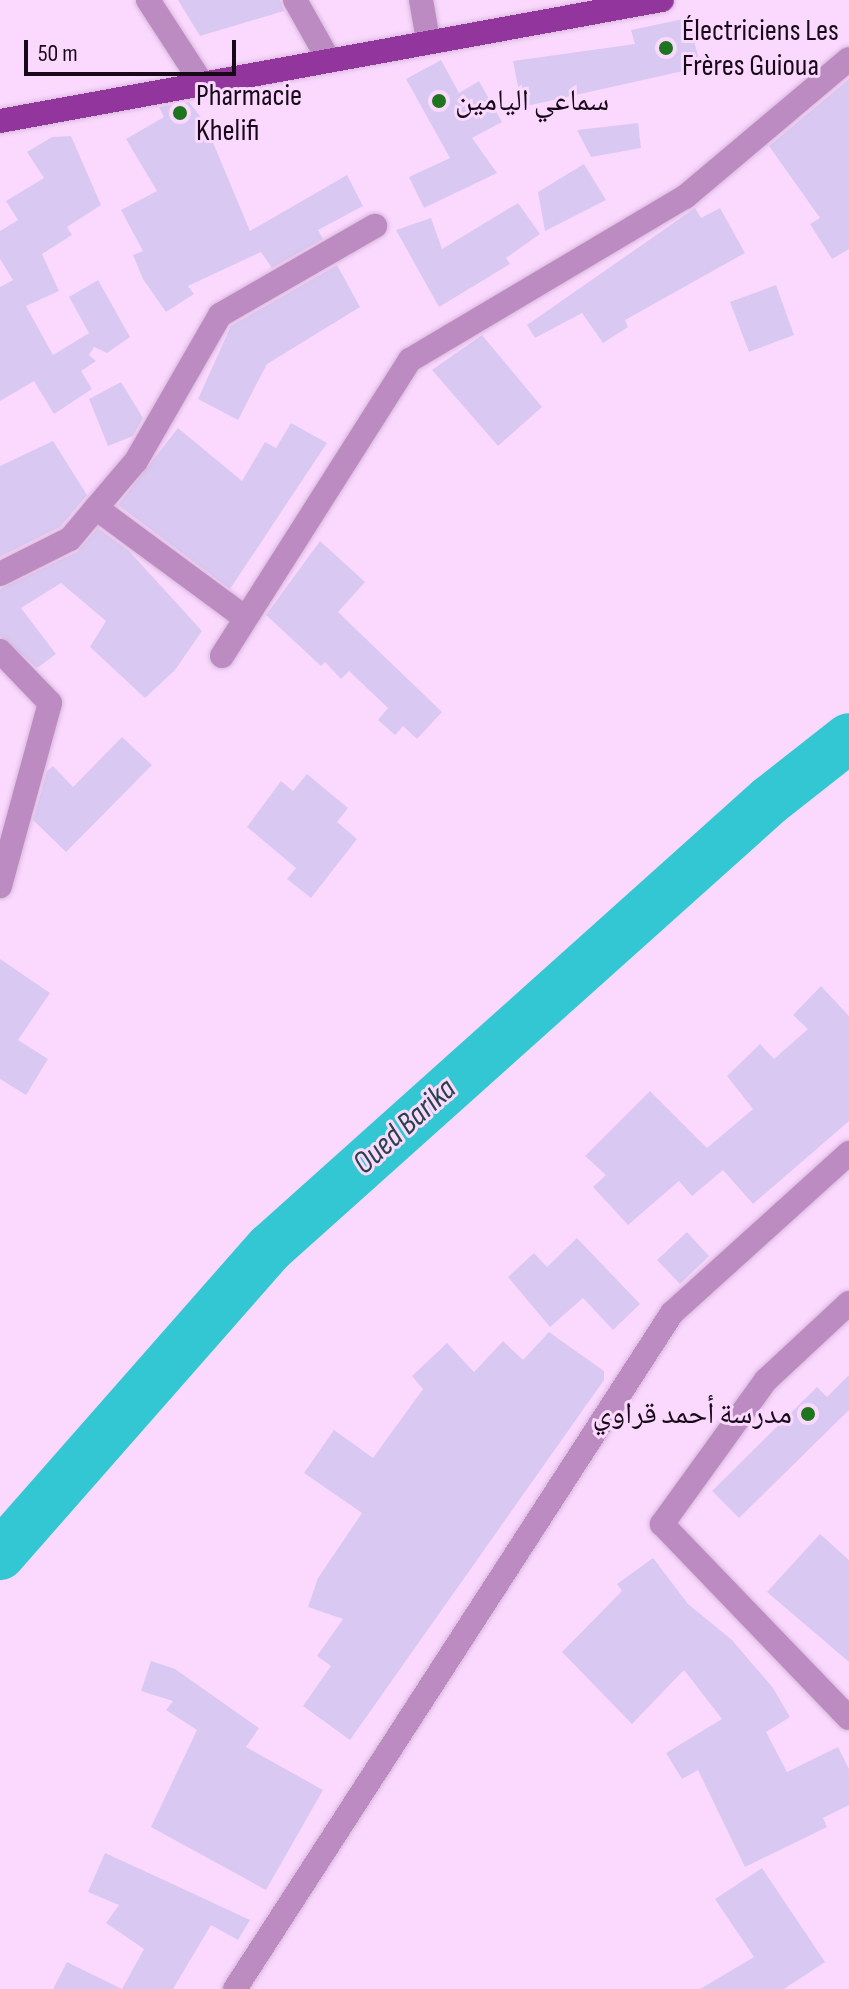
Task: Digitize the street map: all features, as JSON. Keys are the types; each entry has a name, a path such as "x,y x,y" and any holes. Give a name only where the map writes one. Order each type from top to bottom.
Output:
{"main road":[{"path":"0,121 428,38 662,0"}],"street":[{"path":"148,0 200,80"},
{"path":"295,0 327,57"},
{"path":"421,0 428,38"},
{"path":"222,656 410,360 685,197 849,59"},
{"path":"0,574 70,539 136,461 220,315 375,226"},
{"path":"96,508 245,618"},
{"path":"0,651 50,703 0,886"},
{"path":"235,1989 672,1313 849,1153"},
{"path":"849,1303 766,1380 662,1524 849,1718"}],"building":[{"path":"178,0 280,0 284,11 200,36"},
{"path":"688,18 701,67 522,107 513,61 635,44 631,30"},
{"path":"441,60 459,93 479,81 502,122 472,138 497,173 424,208 409,177 450,158 406,79"},
{"path":"849,79 849,249 832,259 810,224 820,218 769,146"},
{"path":"189,102 204,121 250,231 347,175 363,206 318,230 323,239 272,268 261,252 188,286 194,294 166,312 143,279 133,255 143,251 121,210 157,191 126,139 164,117 159,107"},
{"path":"638,123 641,148 591,157 577,130"},
{"path":"71,136 101,205 67,227 72,235 42,254 59,291 26,306 53,355 89,333 69,297 98,280 130,337 107,353 94,347 89,355 96,361 81,371 92,389 54,414 34,381 0,401 0,287 13,280 0,259 0,231 18,220 6,201 44,178 27,152 52,137"},
{"path":"584,164 606,200 545,231 538,192"},
{"path":"518,203 540,234 506,258 510,264 439,307 396,230 431,218 442,249"},
{"path":"695,208 701,218 720,208 745,253 625,320 628,327 603,343 582,313 535,338 527,325"},
{"path":"337,265 360,307 267,364 238,420 198,399 231,326"},
{"path":"776,285 794,335 749,352 730,302"},
{"path":"482,335 542,407 498,446 432,370"},
{"path":"121,382 143,418 133,436 108,446 89,399"},
{"path":"291,423 327,443 230,589 118,505 178,428 242,481 265,442 276,448"},
{"path":"53,441 87,495 60,527 0,557 0,466"},
{"path":"98,528 129,551 202,631 175,670 145,698 90,647 106,621 61,583 21,608 56,654 37,668 0,636 0,589 77,552"},
{"path":"320,541 365,582 338,612 442,712 417,739 403,726 395,735 378,720 388,708 349,671 341,679 325,662 321,666 266,615"},
{"path":"122,737 152,765 66,852 33,820 47,771 53,766 73,787"},
{"path":"307,774 348,808 337,822 357,839 311,898 287,879 296,868 247,827 281,781 293,791"},
{"path":"0,959 50,993 18,1040 48,1059 26,1095 0,1079"},
{"path":"821,986 849,1016 849,1121 753,1204 723,1170 692,1196 679,1181 628,1225 593,1187 606,1175 585,1156 650,1091 707,1148 753,1109 727,1076 760,1044 774,1059 808,1029 793,1015"},
{"path":"687,1232 709,1256 680,1284 657,1260"},
{"path":"577,1238 640,1304 613,1330 583,1298 550,1327 508,1277 534,1253 547,1267"},
{"path":"549,1332 604,1371 604,1380 350,1740 303,1706 331,1666 317,1656 343,1619 308,1607 318,1578 362,1513 304,1473 334,1430 373,1458 423,1389 412,1376 447,1343 474,1372 503,1341 523,1360"},
{"path":"849,1375 849,1410 739,1518 712,1491 817,1387 827,1397"},
{"path":"820,1534 849,1560 849,1662 767,1592"},
{"path":"653,1558 688,1604 732,1640 773,1688 790,1717 766,1732 787,1772 838,1747 849,1769 849,1805 823,1818 827,1827 745,1867 698,1770 682,1779 666,1753 722,1719 684,1670 632,1724 562,1652 622,1591 617,1584"},
{"path":"151,1661 175,1669 259,1728 246,1747 323,1790 266,1890 151,1827 197,1730 166,1710 173,1701 141,1691"},
{"path":"105,1853 250,1920 238,1940 211,1925 173,1989 122,1989 144,1949 106,1923 119,1905 88,1892"},
{"path":"762,1868 825,1962 784,1989 700,1989 754,1957 715,1899"},
{"path":"67,1962 122,1989 53,1989"}],"waterway":[{"name":"Oued Barika","path":"0,1555 270,1248 770,800 849,738"}],"place":[{"name":"Électriciens Les Frères Guioua","path":"666,48"},
{"name":"سماعي اليامين","path":"439,101"},
{"name":"Pharmacie Khelifi","path":"180,113"},
{"name":"مدرسة أحمد قراوي","path":"808,1414"}]}
